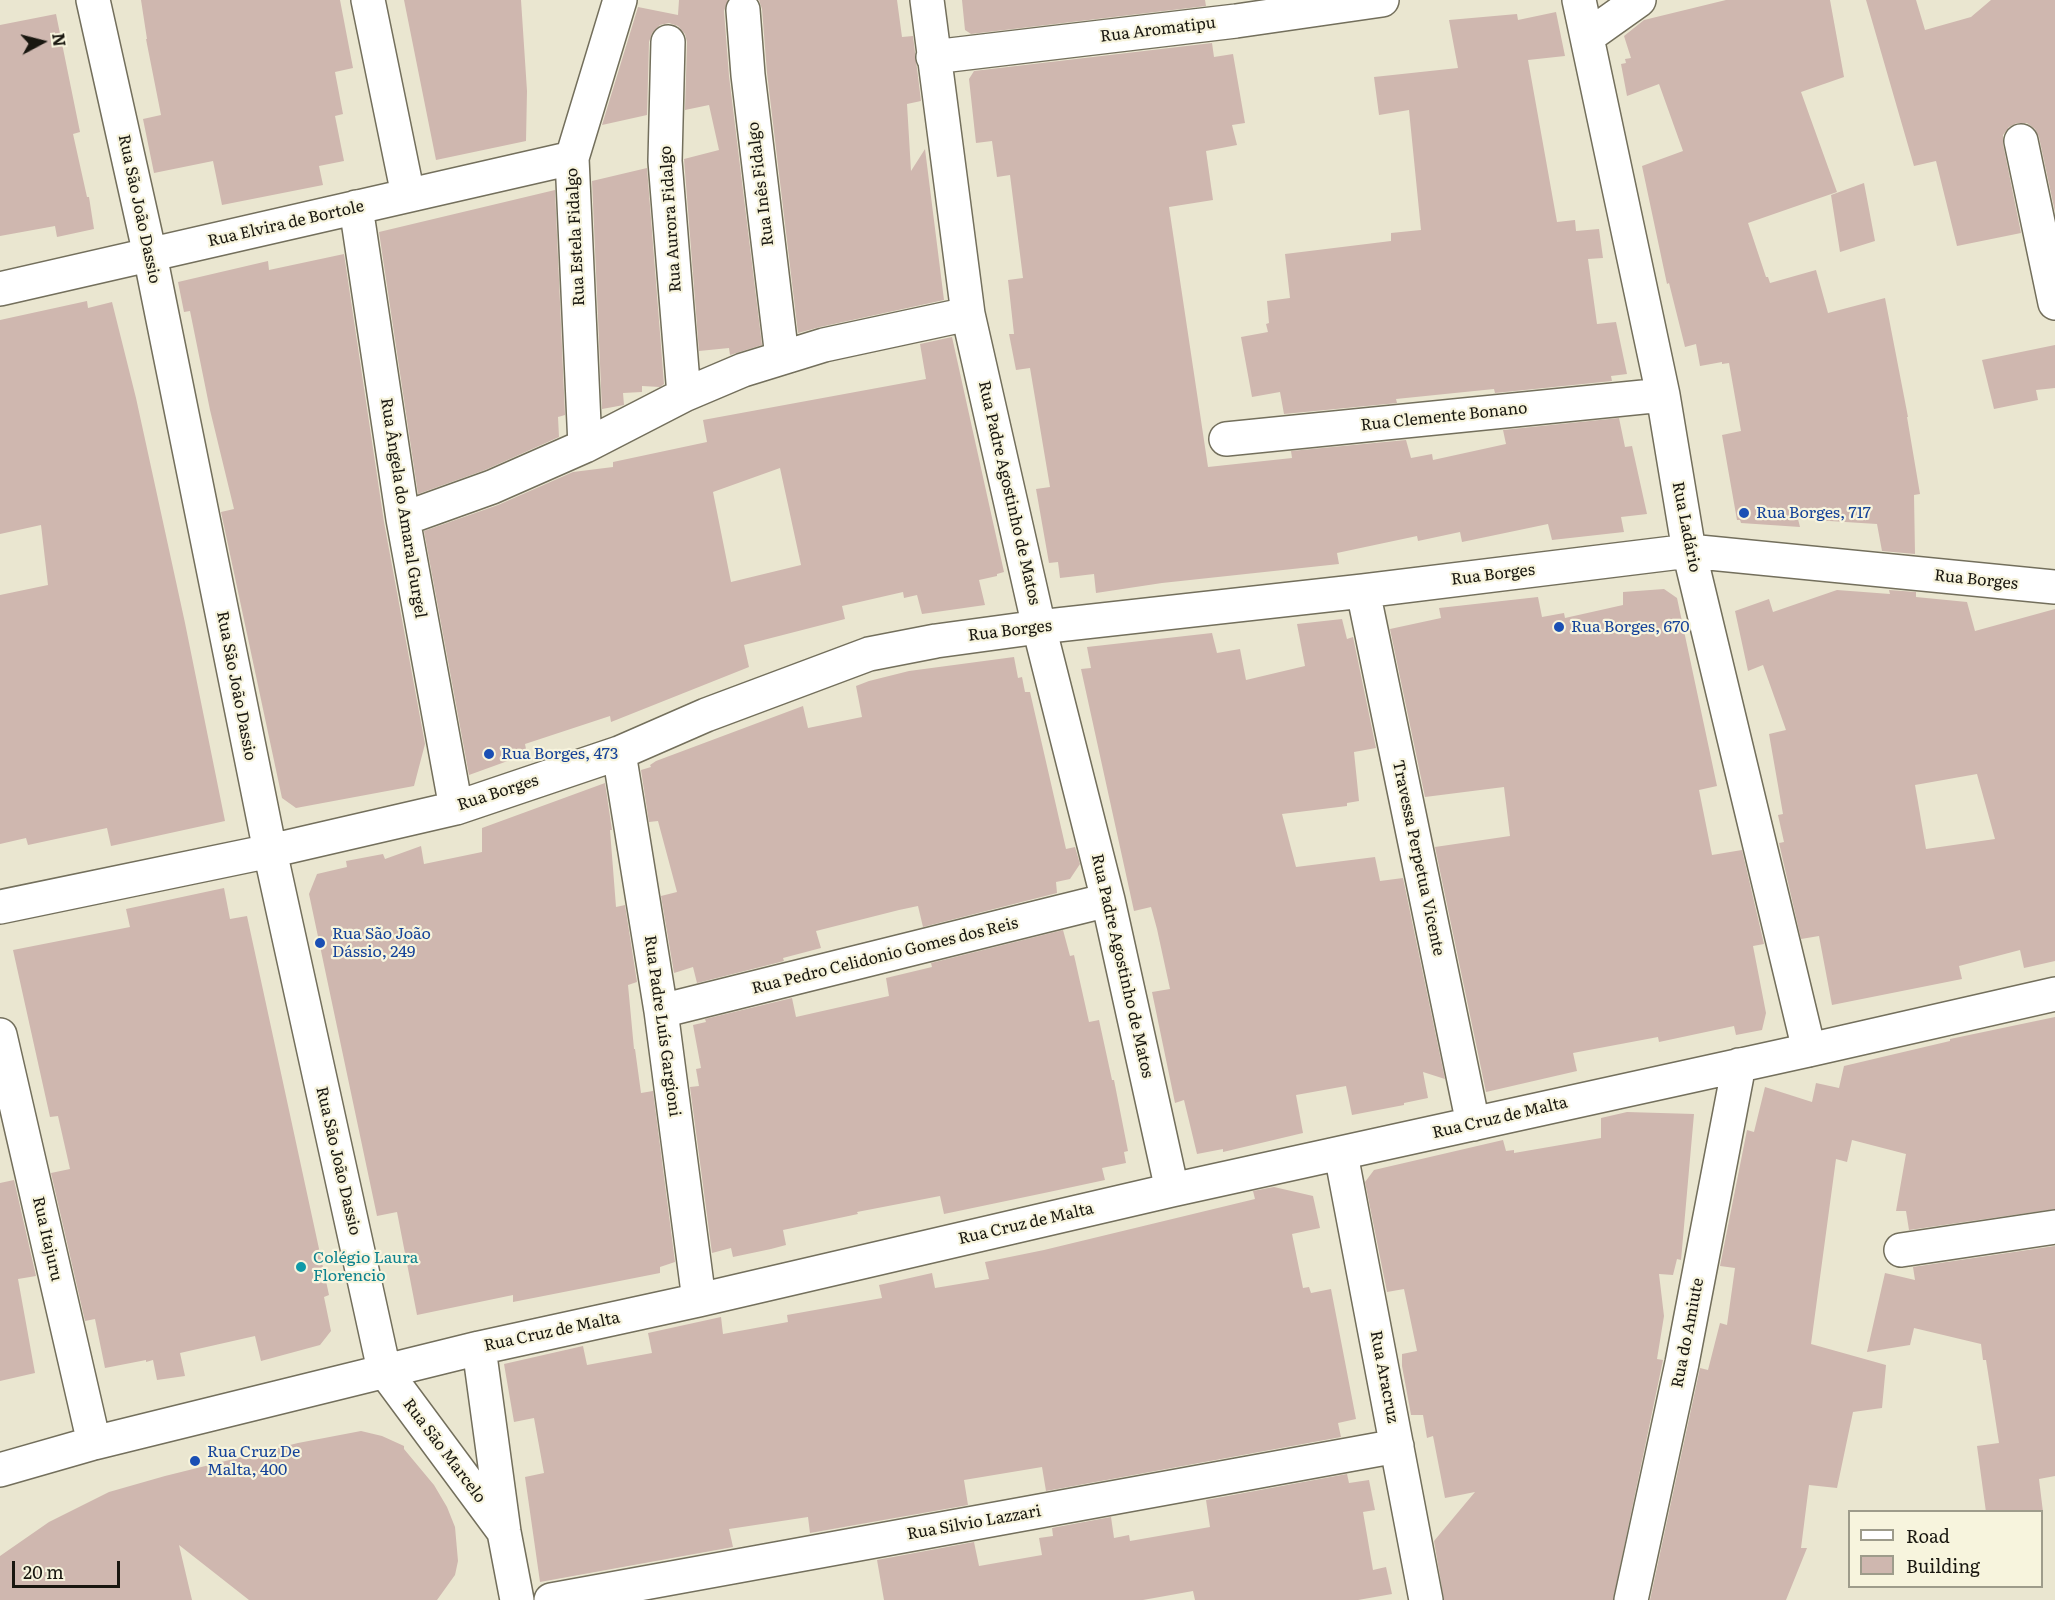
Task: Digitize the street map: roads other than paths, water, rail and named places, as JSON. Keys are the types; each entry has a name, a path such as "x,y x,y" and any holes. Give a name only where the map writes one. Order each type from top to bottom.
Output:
{"street":[{"name":"Rua São João Dassio","path":"93,0 150,255 270,851 384,1370"},
{"path":"368,0 408,195"},
{"name":"Rua Estela Fidalgo","path":"585,446 572,158 620,0"},
{"name":"Rua Padre Agostinho de Matos","path":"927,0 968,314 1039,627 1108,900 1172,1190"},
{"name":"Rua Aromatipu","path":"933,57 1236,21 1382,0"},
{"name":"Rua Ladário","path":"1579,0 1663,395 1689,551 1809,1050"},
{"path":"1587,37 1639,0"},
{"name":"Rua Inês Fidalgo","path":"743,10 748,75 782,357"},
{"name":"Rua Aurora Fidalgo","path":"668,42 665,161 684,395"},
{"path":"2021,141 2055,303"},
{"name":"Rua Elvira de Bortole","path":"0,289 572,158"},
{"name":"Rua Ângela do Amaral Gurgel","path":"356,207 403,519 456,808"},
{"path":"403,519 492,487 585,446 684,395 743,370 824,345 968,314"},
{"name":"Rua Clemente Bonano","path":"1226,439 1663,395"},
{"name":"Rua Borges","path":"0,907 270,851 456,808 619,753 726,707 869,654 936,641 1689,551 2055,587"},
{"name":"Travessa Perpetua Vicente","path":"1362,591 1473,1124"},
{"name":"Rua Padre Luís Gargioni","path":"619,753 661,1011 699,1300"},
{"name":"Rua Pedro Celidonio Gomes dos Reis","path":"661,1011 1108,900"},
{"name":"Rua Cruz de Malta","path":"0,1470 94,1443 479,1347 699,1300 1172,1190 1809,1050 2055,993"},
{"name":"Rua Itajuru","path":"0,1035 94,1443"},
{"name":"Rua do Amiute","path":"1631,1600 1683,1363 1739,1065"},
{"name":"Rua Aracruz","path":"1341,1154 1426,1600"},
{"path":"1901,1250 2055,1227"},
{"name":"Rua São Marcelo","path":"479,1347 504,1532 516,1600"},
{"name":"Rua São Marcelo","path":"384,1370 504,1532"},
{"name":"Rua Silvio Lazzari","path":"551,1600 1397,1446"}],"place":[{"name":"Rua Borges, 717","path":"1744,513"},
{"name":"Rua Borges, 670","path":"1559,627"},
{"name":"Rua Borges, 473","path":"489,754"},
{"name":"Rua São João Dássio, 249","path":"320,943"},
{"name":"Colégio Laura Florencio","path":"301,1267"},
{"name":"Rua Cruz De Malta, 400","path":"195,1461"}]}
